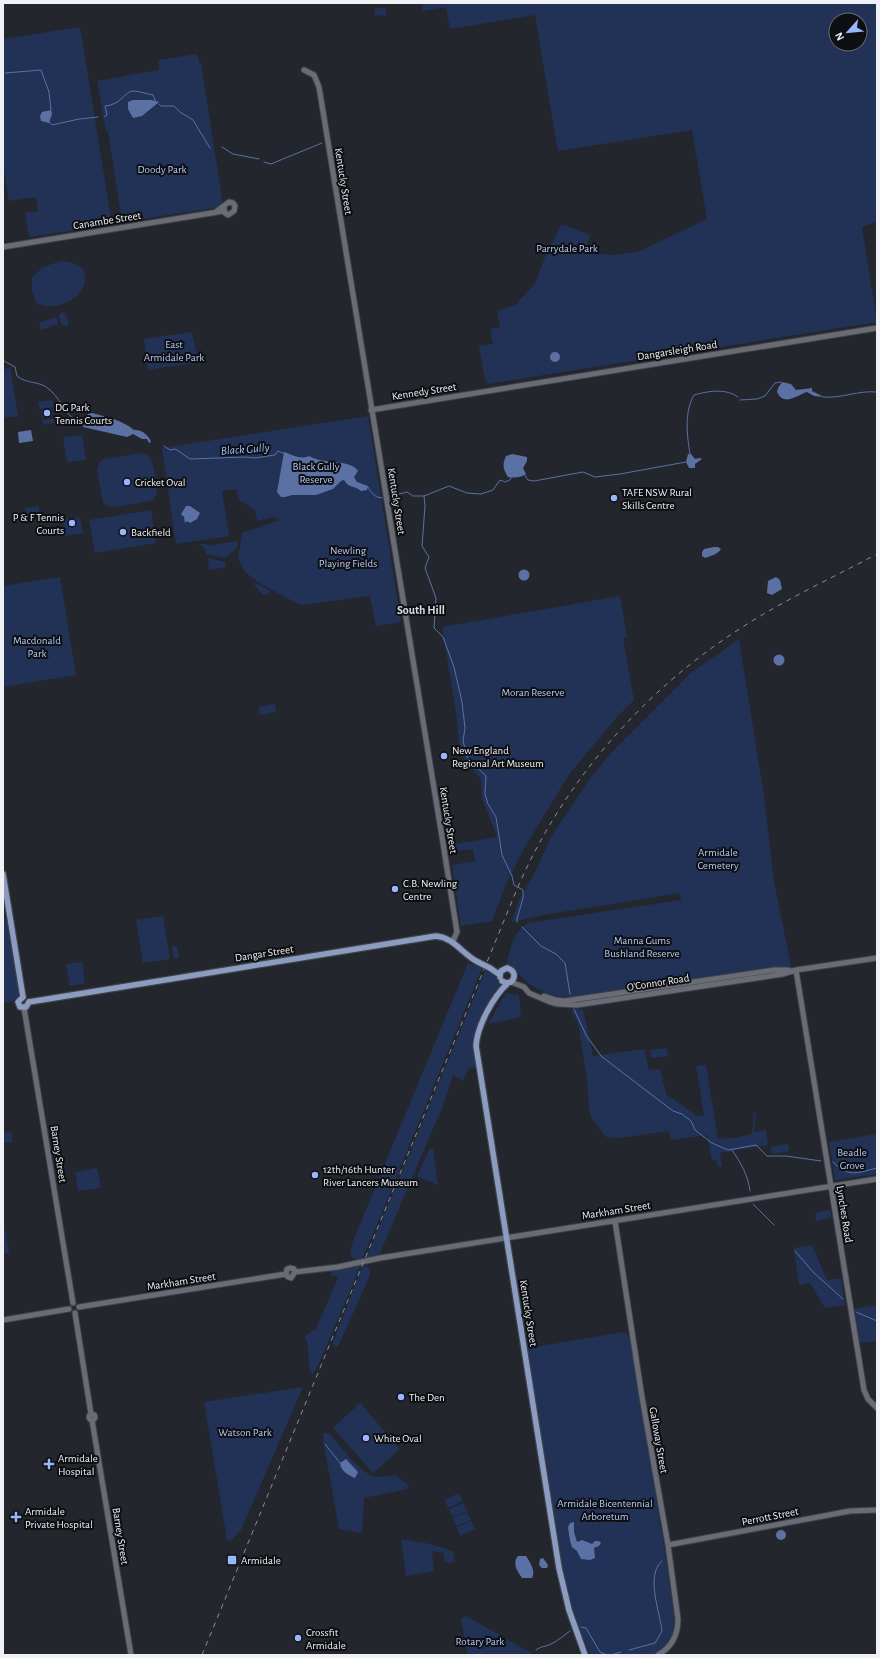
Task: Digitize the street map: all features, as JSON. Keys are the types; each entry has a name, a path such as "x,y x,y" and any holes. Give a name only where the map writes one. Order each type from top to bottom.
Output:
{"main road":[{"path":"3,874 22,997 19,999 18,1003 20,1007 24,1008 29,1002 27,998 22,997"},
{"name":"Dangar Street","path":"29,1002 436,936 453,941 472,959 492,969 505,980"},
{"path":"508,968 512,970 514,976 505,980 503,970 508,968"},
{"name":"Dangar Street","path":"492,969 503,970"},
{"name":"Kentucky Street","path":"505,980 480,1026 476,1046 559,1568 569,1610 582,1644 582,1648 586,1655"},
{"name":"Kentucky Street","path":"582,1644 590,1655"}],"street":[{"name":"Kentucky Street","path":"304,70 314,75 319,87 457,932 453,941"},
{"name":"Canambe Street","path":"3,247 215,213 224,209"},
{"name":"Dangarsleigh Road","path":"480,392 877,328"},
{"name":"Kennedy Street","path":"372,410 480,392"},
{"name":"O'Connor Road","path":"514,976 529,993 558,1004 577,1005 877,958"},
{"name":"Lynches Road","path":"796,970 864,1390 868,1399 877,1408"},
{"name":"O'Connor Road","path":"505,980 525,988"},
{"name":"Barney Street","path":"24,1008 73,1303"},
{"name":"Markham Street","path":"79,1307 286,1274 291,1278 295,1272 877,1179"},
{"name":"Galloway Street","path":"615,1221 676,1602 678,1628 671,1644 667,1649 658,1655"},
{"path":"3,1320 69,1309 71,1312 75,1313 78,1311 79,1307 77,1304 73,1303 70,1305 69,1309"},
{"name":"Barney Street","path":"75,1313 91,1414 95,1417 92,1420 130,1655"},
{"name":"Perrott Street","path":"668,1545 850,1511 877,1510"}],"green space":[{"name":"Parrydale Park","path":"422,3 877,3 877,222 862,227 877,322 488,384 485,380 479,346 493,344 490,329 500,327 497,311 515,305 535,284 545,257 561,225 590,235 584,253 615,255 640,251 707,219 692,130 558,151 535,15 450,29 446,7 423,11"},
{"path":"375,8 386,8 386,16 374,15"},
{"path":"80,27 112,224 29,237 25,213 38,211 36,197 9,201 3,165 3,39"},
{"name":"Doody Park","path":"197,54 199,63 201,63 223,205 221,207 122,222 108,131 106,131 97,81 159,70 158,60"},
{"path":"61,261 75,264 83,271 85,279 82,288 75,297 65,303 52,306 37,304 32,291 32,277 43,267"},
{"path":"64,312 69,322 67,326 62,325 59,317 60,314"},
{"path":"56,317 58,324 41,330 39,323"},
{"name":"East Armidale Park","path":"192,332 198,362 148,370 144,339"},
{"path":"10,368 18,416 3,418 3,369"},
{"path":"52,400 54,407 39,409 38,402"},
{"name":"DG Park Tennis Courts","path":"52,409 53,415 42,417 41,411"},
{"path":"368,416 401,622 376,626 370,596 300,605 261,584 245,572 238,558 242,533 280,520 273,517 257,521 255,510 239,500 236,489 222,491 229,536 176,544 162,448"},
{"name":"DG Park Tennis Courts","path":"54,418 54,423 43,425 42,420"},
{"path":"82,435 86,460 67,462 63,437"},
{"name":"Cricket Oval","path":"142,453 147,455 150,459 154,470 157,493 153,500 115,507 107,506 103,502 97,470 99,463 104,459"},
{"path":"38,506 40,516 26,518 25,508"},
{"name":"Backfield","path":"151,510 156,543 95,553 89,520"},
{"path":"80,517 83,533 65,536 62,520"},
{"path":"236,541 238,544 237,548 225,558 206,554 205,548 199,544 209,546"},
{"path":"208,558 225,562 226,567 209,570"},
{"name":"Macdonald Park","path":"60,577 76,675 3,687 3,586"},
{"path":"255,583 270,591 269,594 263,595 255,586"},
{"name":"Moran Reserve","path":"620,596 627,637 623,638 634,700 618,716 570,773 525,847 506,884 492,921 461,926 452,865 475,861 473,849 450,852 448,845 497,837 482,798 481,779 466,763 459,743 456,712 442,627"},
{"path":"739,639 764,796 774,882 791,966 572,997 553,995 536,988 507,964 513,941 519,931 528,923 681,900 680,893 543,915 512,922 518,902 535,872 551,837 591,777 613,751 691,673"},
{"path":"275,704 276,712 260,715 259,707"},
{"path":"163,916 170,959 143,963 136,920"},
{"path":"3,918 7,919 19,992 16,999 3,1003"},
{"path":"177,946 179,958 174,959 172,947"},
{"path":"82,962 85,983 70,986 66,964"},
{"path":"468,963 482,968 362,1259 355,1259 350,1254 353,1241"},
{"path":"486,969 497,975 500,984 477,1028 474,1045 476,1067 468,1069 463,1081 453,1075 444,1103 380,1253 377,1257 366,1258"},
{"path":"506,993 519,995 521,1017 488,1024"},
{"path":"583,1009 593,1056 644,1049 649,1070 660,1069 666,1094 697,1116 704,1115 696,1066 706,1065 718,1139 735,1138 752,1134 754,1112 756,1112 754,1132 766,1130 768,1145 720,1153 722,1166 718,1167 716,1159 712,1160 707,1135 671,1140 668,1131 620,1138 606,1137 591,1117 587,1078 578,1023 571,1010"},
{"path":"666,1048 668,1056 651,1058 650,1050"},
{"path":"3,1127 4,1133 11,1132 13,1142 3,1143"},
{"name":"Beadle Grove","path":"877,1134 877,1174 835,1180 829,1142"},
{"path":"788,1144 789,1151 772,1154 770,1147"},
{"path":"430,1148 433,1149 438,1185 417,1176"},
{"path":"97,1168 101,1188 78,1191 75,1172"},
{"path":"830,1210 831,1218 816,1221 815,1213"},
{"path":"3,1215 9,1253 3,1254"},
{"path":"812,1245 827,1280 841,1278 845,1305 825,1308 810,1283 799,1285 794,1248"},
{"path":"361,1265 313,1374 310,1372 307,1341 305,1338 306,1335 316,1329 338,1278 336,1276 332,1276 330,1271"},
{"path":"363,1265 369,1268 370,1275 338,1347 332,1345"},
{"path":"877,1305 877,1341 860,1343 855,1309"},
{"name":"Armidale Bicentennial Arboretum","path":"623,1332 627,1333 630,1339 675,1618 672,1636 667,1644 655,1654 591,1655 574,1618 565,1587 528,1351 530,1348"},
{"name":"Watson Park","path":"303,1387 241,1530 230,1541 227,1540 204,1402"},
{"name":"White Oval","path":"360,1403 400,1449 373,1473 333,1428"},
{"path":"324,1433 329,1433 356,1464 369,1474 379,1477 395,1475 409,1486 407,1489 364,1498 362,1533 339,1529 323,1439"},
{"path":"459,1493 463,1501 448,1508 445,1500"},
{"path":"463,1503 467,1511 452,1517 449,1509"},
{"path":"467,1512 471,1520 456,1526 453,1518"},
{"path":"471,1521 475,1529 460,1536 457,1527"},
{"path":"401,1539 430,1544 453,1551 455,1562 445,1563 444,1553 432,1551 434,1571 406,1576"},
{"name":"Rotary Park","path":"466,1616 535,1655 468,1655 461,1619"}],"shaded area":[{"path":"133,100 151,100 159,102 142,116 133,118 128,109 128,102"},
{"path":"51,110 52,114 49,123 41,121 40,116 42,112"},
{"path":"553,352 557,352 559,353 559,361 553,362 550,359 550,355"},
{"path":"782,382 791,384 796,390 812,388 812,391 824,397 814,396 807,392 791,399 783,399 777,392"},
{"path":"92,413 114,419 134,430 142,432 151,442 149,443 147,439 142,439 133,434 127,437 83,427 88,414"},
{"path":"31,430 33,441 19,443 18,432"},
{"path":"284,452 293,456 309,456 315,459 350,465 358,471 354,477 357,482 368,486 367,490 361,491 348,485 344,480 333,489 316,495 292,495 281,497 277,492"},
{"path":"512,454 527,457 527,461 523,468 526,474 512,478 508,477 504,469 504,462 506,456"},
{"path":"688,454 691,454 695,459 702,459 695,464 695,468 689,468 686,462"},
{"path":"186,506 190,506 200,513 197,519 190,523 187,521 185,523 184,517 181,514"},
{"path":"714,547 721,549 716,554 705,558 702,556 704,549"},
{"path":"522,570 526,570 528,571 528,579 522,580 519,577 519,573"},
{"path":"776,577 780,580 782,589 772,595 767,593 768,581"},
{"path":"779,654 783,656 785,660 783,664 779,666 775,664 773,660 775,656"},
{"path":"346,1459 358,1472 355,1478 343,1470 340,1466 340,1463"},
{"path":"574,1522 574,1532 577,1542 582,1540 592,1544 595,1541 599,1541 601,1543 599,1546 594,1548 595,1558 590,1560 581,1559 577,1551 572,1547 568,1527 570,1523"},
{"path":"781,1530 786,1535 781,1540 776,1535"},
{"path":"518,1556 526,1556 528,1558 533,1570 532,1578 522,1578 520,1575 515,1564"},
{"path":"543,1558 548,1565 547,1568 542,1568 539,1565 540,1559"}],"waterway":[{"path":"5,73 41,70 49,92 51,110"},
{"path":"104,117 107,115 105,106 119,101 128,93 133,91 153,95 156,102"},
{"path":"159,104 161,106 174,106 180,112 193,120 210,148"},
{"path":"49,122 52,125 79,119 98,117"},
{"path":"264,162 271,164 322,143"},
{"path":"222,147 233,154 259,159"},
{"name":"Black Gully","path":"4,361 15,367 17,376 21,379 46,387 54,394 73,419 84,424"},
{"path":"740,400 757,399 765,396 775,383 781,382"},
{"path":"690,454 687,424 689,409 694,395 705,392 722,391 738,397"},
{"path":"823,397 836,397 863,392 877,392"},
{"name":"Black Gully","path":"164,446 170,450 175,449 190,459 255,458 275,455 278,451 285,454"},
{"path":"524,474 528,480 534,481 583,472 595,477 686,462"},
{"path":"388,497 407,492 413,496 424,496 449,486 467,493 481,494 493,490 500,480 505,482 510,480 512,476"},
{"name":"Black Gully","path":"368,487 375,496 385,498"},
{"path":"424,496 425,506 422,546 429,557 425,568 436,598 434,628 443,637 454,667 462,702 465,728 463,741 468,759 486,776 485,794 488,804 496,817 502,855 512,876 514,885 523,890 523,898 517,922"},
{"path":"522,927 541,946 556,954 565,963 570,994"},
{"path":"574,1009 586,1035 601,1056 673,1111 682,1114 691,1121 695,1130 712,1143 728,1150 756,1145 767,1156 786,1156 821,1161"},
{"path":"732,1150 744,1169 750,1191"},
{"path":"833,1162 844,1170 854,1173 877,1168"},
{"path":"753,1204 774,1225"},
{"path":"795,1251 813,1272 843,1299"},
{"path":"856,1312 877,1321"},
{"path":"325,1444 340,1463"},
{"path":"629,1650 655,1643 662,1631 654,1584 657,1567 662,1561"},
{"path":"581,1627 586,1628 600,1652 607,1655"},
{"path":"536,1650 554,1643 570,1631"},
{"path":"611,1655 621,1652"}],"railway":[{"path":"202,1655 517,889 536,850 558,812 583,776 610,742 640,710 672,680 705,653 757,618 877,554"}],"place":[{"name":"DG Park Tennis Courts","path":"47,413"},
{"name":"Cricket Oval","path":"127,482"},
{"name":"TAFE NSW Rural Skills Centre","path":"614,498"},
{"name":"P & F Tennis Courts","path":"72,523"},
{"name":"Backfield","path":"123,532"},
{"name":"New England Regional Art Museum","path":"444,756"},
{"name":"C.B. Newling Centre","path":"395,889"},
{"name":"12th/16th Hunter River Lancers Museum","path":"315,1175"},
{"name":"The Den","path":"401,1397"},
{"name":"White Oval","path":"366,1438"},
{"name":"Armidale Hospital","path":"49,1464"},
{"name":"Armidale Private Hospital","path":"16,1517"},
{"name":"Armidale","path":"232,1560"},
{"name":"Crossfit Armidale","path":"298,1638"}],"district":[{"name":"South Hill","path":"421,610"}],"park label":[{"name":"Black Gully Reserve","path":"316,472"},
{"name":"Newling Playing Fields","path":"348,556"},
{"name":"Armidale Cemetery","path":"718,858"},
{"name":"Manna Gums Bushland Reserve","path":"642,946"}]}
